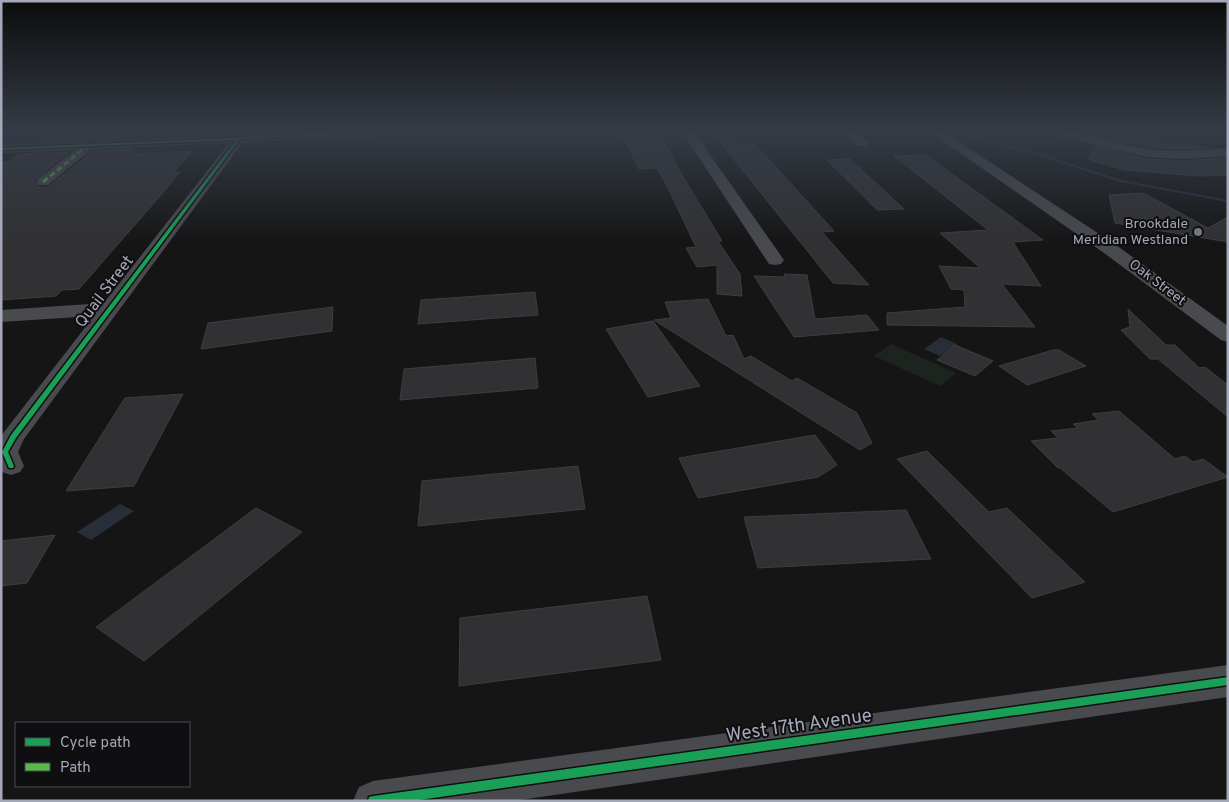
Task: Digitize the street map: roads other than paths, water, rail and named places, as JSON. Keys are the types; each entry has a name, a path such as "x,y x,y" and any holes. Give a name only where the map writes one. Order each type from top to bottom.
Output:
{"street":[{"path":"43,182 59,169"},
{"name":"Quail Street","path":"12,466 5,452 13,437 215,169"},
{"path":"713,169 775,260"},
{"name":"Oak Street","path":"992,169 1110,249 1228,336"},
{"path":"1,316 108,309"},
{"name":"West 17th Avenue","path":"374,801 1228,680"}],"waterway":[{"path":"1085,169 1121,181 1228,201"}],"place":[{"name":"Brookdale Meridian Westland","path":"1198,232"}]}
